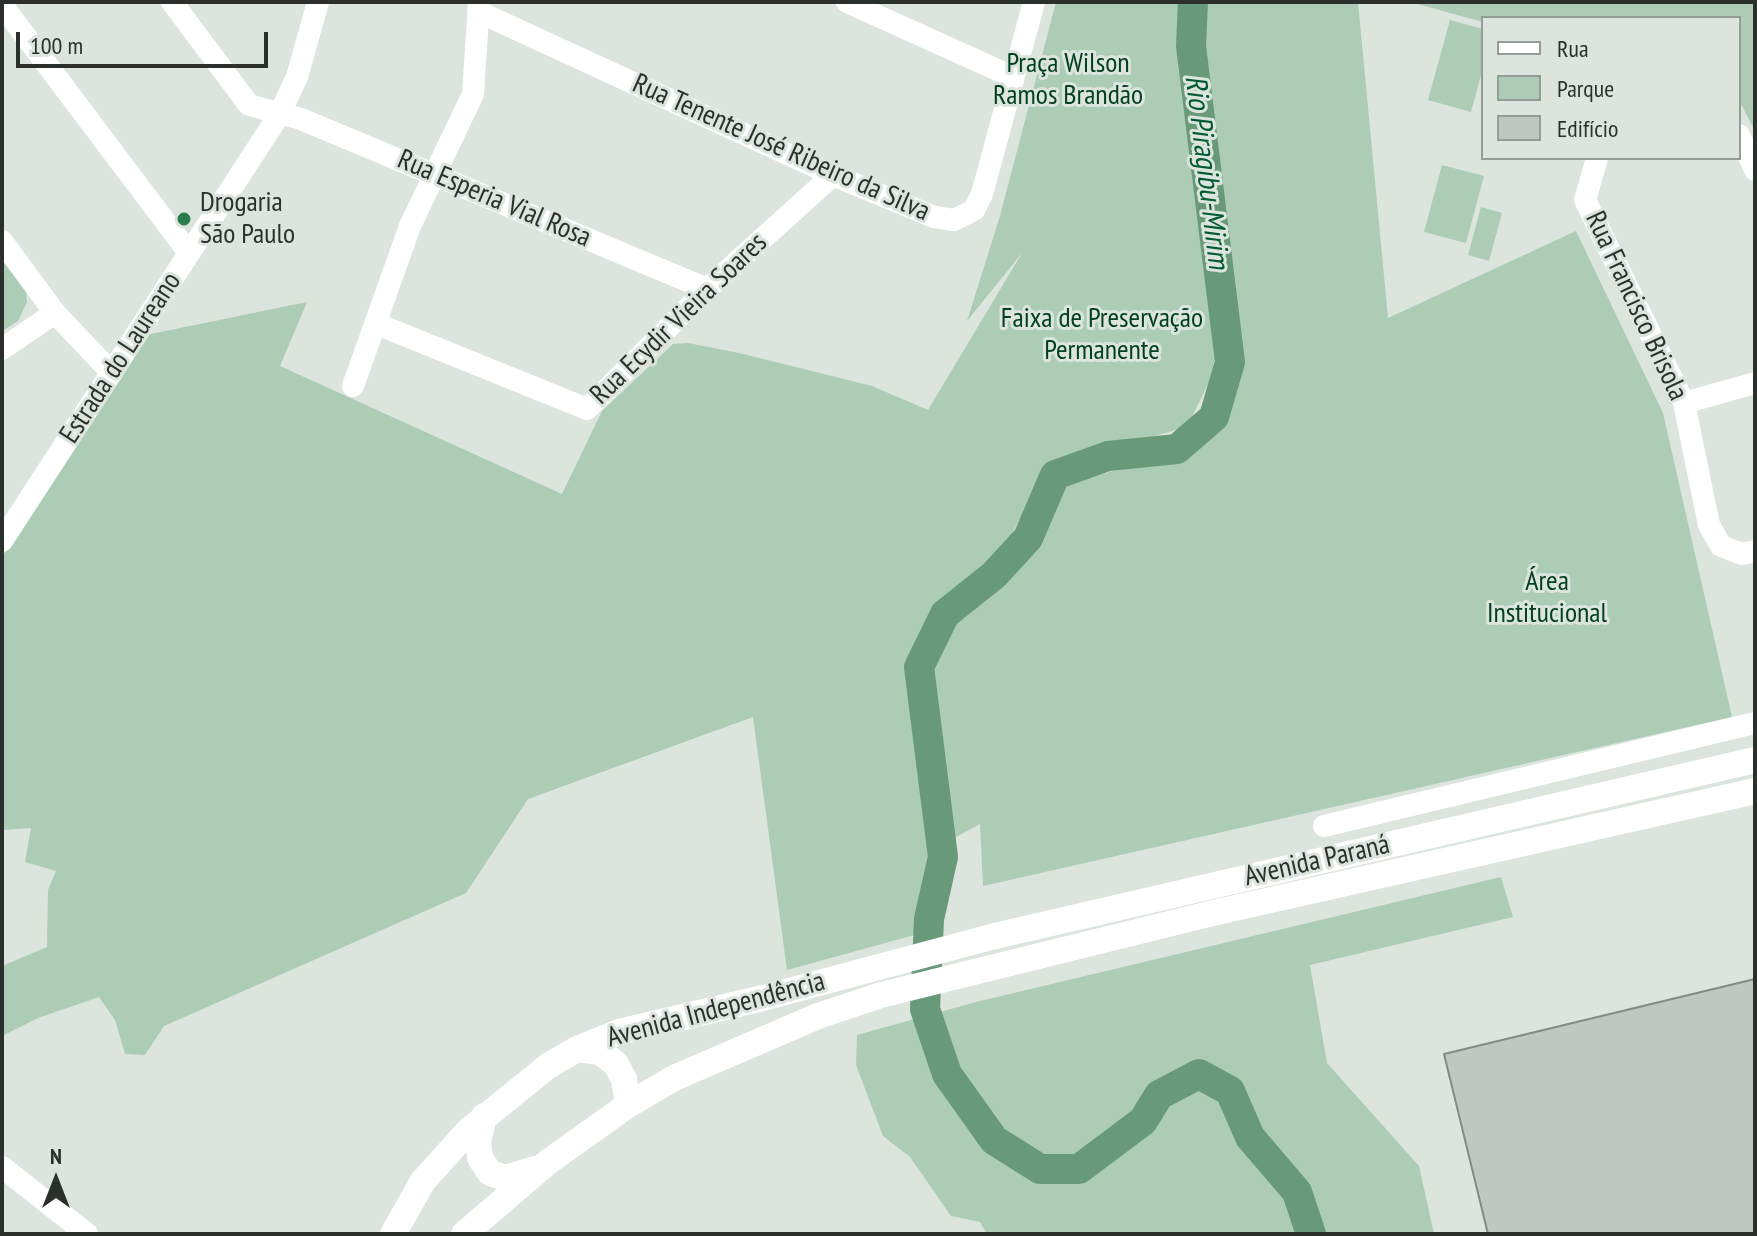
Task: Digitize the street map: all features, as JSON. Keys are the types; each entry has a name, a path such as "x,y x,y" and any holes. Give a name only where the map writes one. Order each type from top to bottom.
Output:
{"main road":[{"name":"Avenida Paraná","path":"881,966 991,937 1755,760"},
{"name":"Avenida Paraná","path":"881,995 1229,909 1755,791"},
{"name":"Avenida Independência","path":"393,1234 423,1181 484,1116 512,1092 577,1049 655,1021 763,998 881,966"},
{"name":"Avenida Independência","path":"464,1234 548,1162 628,1105 699,1067 818,1016 881,995"},
{"path":"577,1049 600,1052 616,1064 624,1079 628,1105"},
{"path":"484,1116 478,1142 480,1158 490,1173 506,1178 521,1176 548,1162"}],"street":[{"name":"Estrada do Laureano","path":"2,541 279,115 297,77 318,2"},
{"path":"847,2 1013,77"},
{"name":"Rua Tenente José Ribeiro da Silva","path":"479,7 833,175 934,217 954,220 974,210 982,194 1034,2"},
{"path":"2,5 189,253"},
{"name":"Rua Esperia Vial Rosa","path":"180,5 249,105 301,119 707,289"},
{"path":"353,386 410,226 473,94 479,7"},
{"path":"1741,139 1755,170"},
{"name":"Rua Francisco Brisola","path":"1596,160 1585,200 1684,403 1709,525 1721,546 1742,554 1755,551"},
{"name":"Rua Ecydir Vieira Soares","path":"377,324 587,409 707,289 833,175"},
{"path":"2,241 55,313 112,373"},
{"path":"2,349 55,313"},
{"path":"1684,403 1755,383"},
{"path":"1324,826 1755,723"},
{"path":"2,1167 87,1234"}],"green space":[{"path":"1056,2 1180,2 1178,35 1218,347 1208,384 1187,427 1052,464 1004,547 937,612 907,659 930,856 918,934 787,970 753,717 528,799 466,893 164,1026 145,1055 125,1054 115,1020 99,997 38,1018 2,1036 2,966 47,947 48,890 56,871 25,862 31,828 2,830 2,557 146,335 307,302 280,366 562,494 602,411 673,344 688,343 739,353 872,386 928,410 1022,253 967,321 1000,216"},
{"name":"Área Institucional","path":"1206,2 1358,2 1388,318 1576,231 1663,413 1732,717 983,886 980,824 947,842 934,732 932,666 954,621 1036,552 1061,486 1116,470 1179,463 1221,429 1237,384 1242,348 1204,45"},
{"path":"1410,2 1755,2 1755,131 1741,104 1741,16 1481,16 1481,21"},
{"path":"1450,20 1481,28 1481,75 1471,112 1428,100"},
{"path":"1442,165 1484,176 1466,243 1424,232"},
{"path":"1481,207 1502,213 1489,261 1468,255"},
{"path":"2,260 26,291 27,302 18,321 2,331"},
{"path":"1501,877 1513,917 1310,965 1327,1063 1419,1166 1434,1234 987,1234 980,1222 951,1216 910,1157 883,1136 856,1065 857,1035 976,1002"}],"building":[{"path":"1755,979 1755,1234 1488,1234 1444,1054"}],"waterway":[{"name":"Rio Piragibu-Mirim","path":"1193,2 1191,46 1230,362 1214,417 1177,449 1108,456 1055,475 1028,538 994,575 945,614 919,667 943,857 929,919 925,1009 947,1074 994,1140 1040,1169 1079,1169 1143,1121 1159,1095 1199,1074 1230,1091 1250,1137 1297,1192 1311,1234"}],"place":[{"name":"Drogaria São Paulo","path":"184,219"}],"park label":[{"name":"Praça Wilson Ramos Brandão","path":"1068,80"},
{"name":"Faixa de Preservação Permanente","path":"1102,335"}]}
